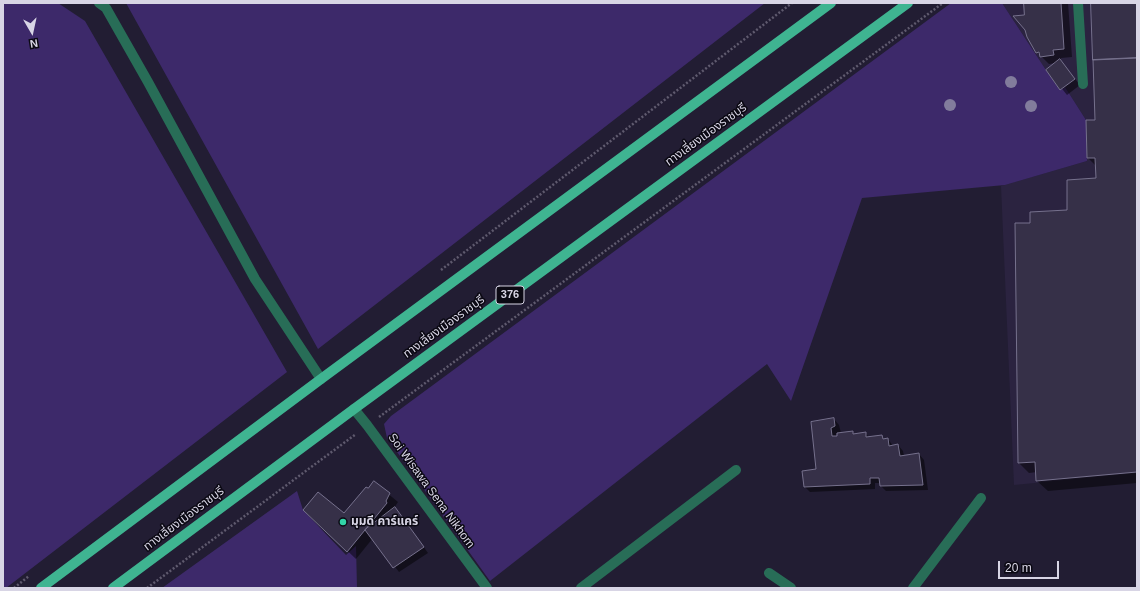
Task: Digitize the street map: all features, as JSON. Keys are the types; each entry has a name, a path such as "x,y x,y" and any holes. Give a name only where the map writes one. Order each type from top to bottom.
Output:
{"main road":[{"path":"41,588 321,379 831,3"},
{"name":"ทางเลี่ยงเมืองราชบุรี","path":"113,588 908,3"}],"street":[{"path":"99,3 106,8 148,82 255,279 321,379"},
{"path":"1078,3 1084,84"},
{"name":"Soi Wisawa Sena Nikhom","path":"354,410 367,425 487,588"},
{"path":"581,588 736,470"},
{"path":"913,588 981,498"},
{"path":"769,573 791,588"}],"path":[{"path":"436,273 792,3"},
{"path":"377,418 943,3"},
{"path":"148,588 354,435"}],"shaded area":[{"path":"3,3 58,3 85,21 287,372 6,588 3,588"},
{"path":"126,3 765,3 318,349"},
{"path":"951,3 1002,3 1060,90 1065,87 1086,120 1087,161 1005,185 862,198 791,401 767,364 490,581 387,438 384,424 391,416"},
{"path":"1002,3 1137,3 1137,473 1014,485 1001,186 1087,161 1086,120 1065,87 1060,90"},
{"path":"297,491 303,510 346,555 356,546 357,588 162,588"}],"building":[{"path":"1024,3 1061,3 1064,49 1053,50 1054,55 1040,57 1039,52 1036,53 1027,37 1025,30 1013,16 1024,15"},
{"path":"1091,3 1137,3 1137,58 1093,60"},
{"path":"1137,58 1137,472 1036,481 1035,462 1018,463 1015,223 1030,223 1030,212 1067,210 1067,180 1096,178 1095,158 1087,158 1086,120 1095,120 1093,60"},
{"path":"1060,59 1075,79 1060,90 1046,70"},
{"path":"834,418 835,426 831,428 832,436 837,436 837,433 853,431 853,434 866,432 866,437 882,435 883,439 888,438 889,446 898,444 900,456 919,453 923,485 880,486 879,478 870,478 870,484 804,487 802,471 816,469 811,422"},
{"name":"มุมดี คาร์แคร์","path":"374,481 390,493 386,501 387,503 347,552 303,510 318,492 344,513 366,487 368,488"},
{"path":"395,507 424,547 393,568 365,530"}],"place":[{"name":"มุมดี คาร์แคร์","path":"343,522"}]}
